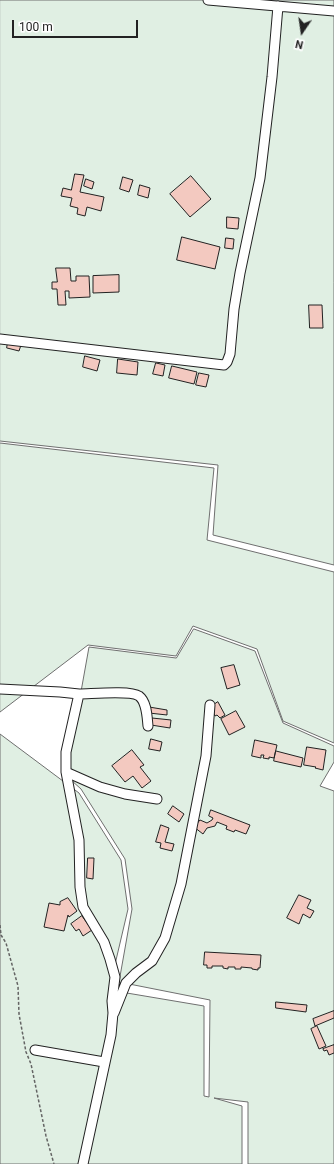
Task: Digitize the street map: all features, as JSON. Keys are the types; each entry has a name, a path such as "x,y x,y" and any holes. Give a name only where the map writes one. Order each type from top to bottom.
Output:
{"street":[{"path":"208,0 334,11"},
{"path":"0,339 224,365 227,362 230,354 234,309 240,273 260,178 272,77 278,6"},
{"path":"0,689 79,694 120,693 139,696 146,709 148,726"},
{"path":"79,694 66,752 66,772 80,840 80,887 83,907 104,942 115,977 112,1001 113,1013 111,1035 83,1164"},
{"path":"113,1013 126,983 152,961 165,938 181,884 206,756 210,705"},
{"path":"66,772 100,786 125,794 156,799"},
{"path":"35,1050 104,1062"}],"path":[{"path":"0,925 1,935 6,943 18,986 19,1014 26,1052 31,1064 46,1136 54,1164"}],"green space":[{"path":"0,0 334,0 334,565 213,535 218,465 0,441"},
{"path":"0,443 214,468 207,540 334,572 334,743 283,721 257,649 193,626 176,656 88,645 0,712"},
{"path":"194,629 255,651 283,723 334,746 334,762 320,786 334,791 334,1164 248,1164 248,1102 214,1098 242,1106 242,1164 0,1164 0,734 79,793 121,860 128,909 109,990 204,1006 204,1096 209,1097 210,1000 119,982 132,909 125,859 81,789 71,780 70,753 89,647 176,658"}],"building":[{"path":"75,174 84,175 80,192 104,197 101,211 87,207 85,216 77,214 78,208 70,206 72,198 61,196 63,188 71,190"},
{"path":"191,176 211,199 190,217 170,194"},
{"path":"123,177 133,180 129,192 120,189"},
{"path":"86,179 94,182 92,189 84,186"},
{"path":"140,185 150,188 148,198 138,195"},
{"path":"227,217 239,218 238,229 227,228"},
{"path":"182,237 220,247 215,269 177,260"},
{"path":"226,238 234,239 233,249 225,248"},
{"path":"56,268 70,268 71,281 76,281 76,276 89,276 90,297 69,298 69,291 65,291 66,305 58,305 57,289 52,289 52,282 57,282"},
{"path":"119,275 119,292 93,293 93,276"},
{"path":"309,305 322,305 323,328 310,328"},
{"path":"8,342 21,345 19,351 7,348"},
{"path":"85,356 100,360 97,371 83,367"},
{"path":"118,359 138,362 137,375 117,373"},
{"path":"156,363 165,365 163,376 153,374"},
{"path":"172,366 197,372 194,384 169,378"},
{"path":"199,373 209,375 206,387 196,385"},
{"path":"234,665 240,685 227,689 221,668"},
{"path":"218,702 225,715 220,718 217,715 215,716 212,710 212,706"},
{"path":"149,707 167,710 167,715 149,713"},
{"path":"236,711 245,727 229,735 221,719"},
{"path":"152,718 171,720 170,728 151,725"},
{"path":"151,739 162,742 160,751 149,749"},
{"path":"255,740 277,745 274,758 263,758 264,755 261,755 261,758 252,756"},
{"path":"307,747 326,750 323,770 304,765"},
{"path":"132,750 144,765 140,767 151,781 142,788 133,776 125,782 112,766"},
{"path":"276,751 303,758 301,767 274,761"},
{"path":"173,806 184,814 179,822 168,814"},
{"path":"211,810 250,825 246,834 235,830 234,832 226,829 227,826 217,822 215,826 207,828 203,834 194,827 200,820 207,823 212,820 213,818 209,816"},
{"path":"161,825 169,828 165,842 174,844 172,851 160,848 161,843 156,842"},
{"path":"88,858 94,858 93,879 87,878"},
{"path":"299,895 311,900 307,908 314,911 310,918 303,914 299,924 287,918"},
{"path":"68,898 77,911 69,917 68,915 64,931 44,927 49,903 60,905 60,902"},
{"path":"82,916 92,930 83,936 79,929 76,931 71,924"},
{"path":"205,952 261,955 260,968 258,968 258,970 252,968 241,967 241,969 235,969 235,967 228,967 228,969 223,968 223,966 212,966 212,968 207,968 207,965 204,965"},
{"path":"276,1002 307,1005 306,1012 276,1008"},
{"path":"334,1011 334,1018 315,1026 313,1019"},
{"path":"317,1026 326,1046 319,1049 311,1029"},
{"path":"334,1045 334,1053 329,1055 327,1050 324,1051 323,1049"}]}
